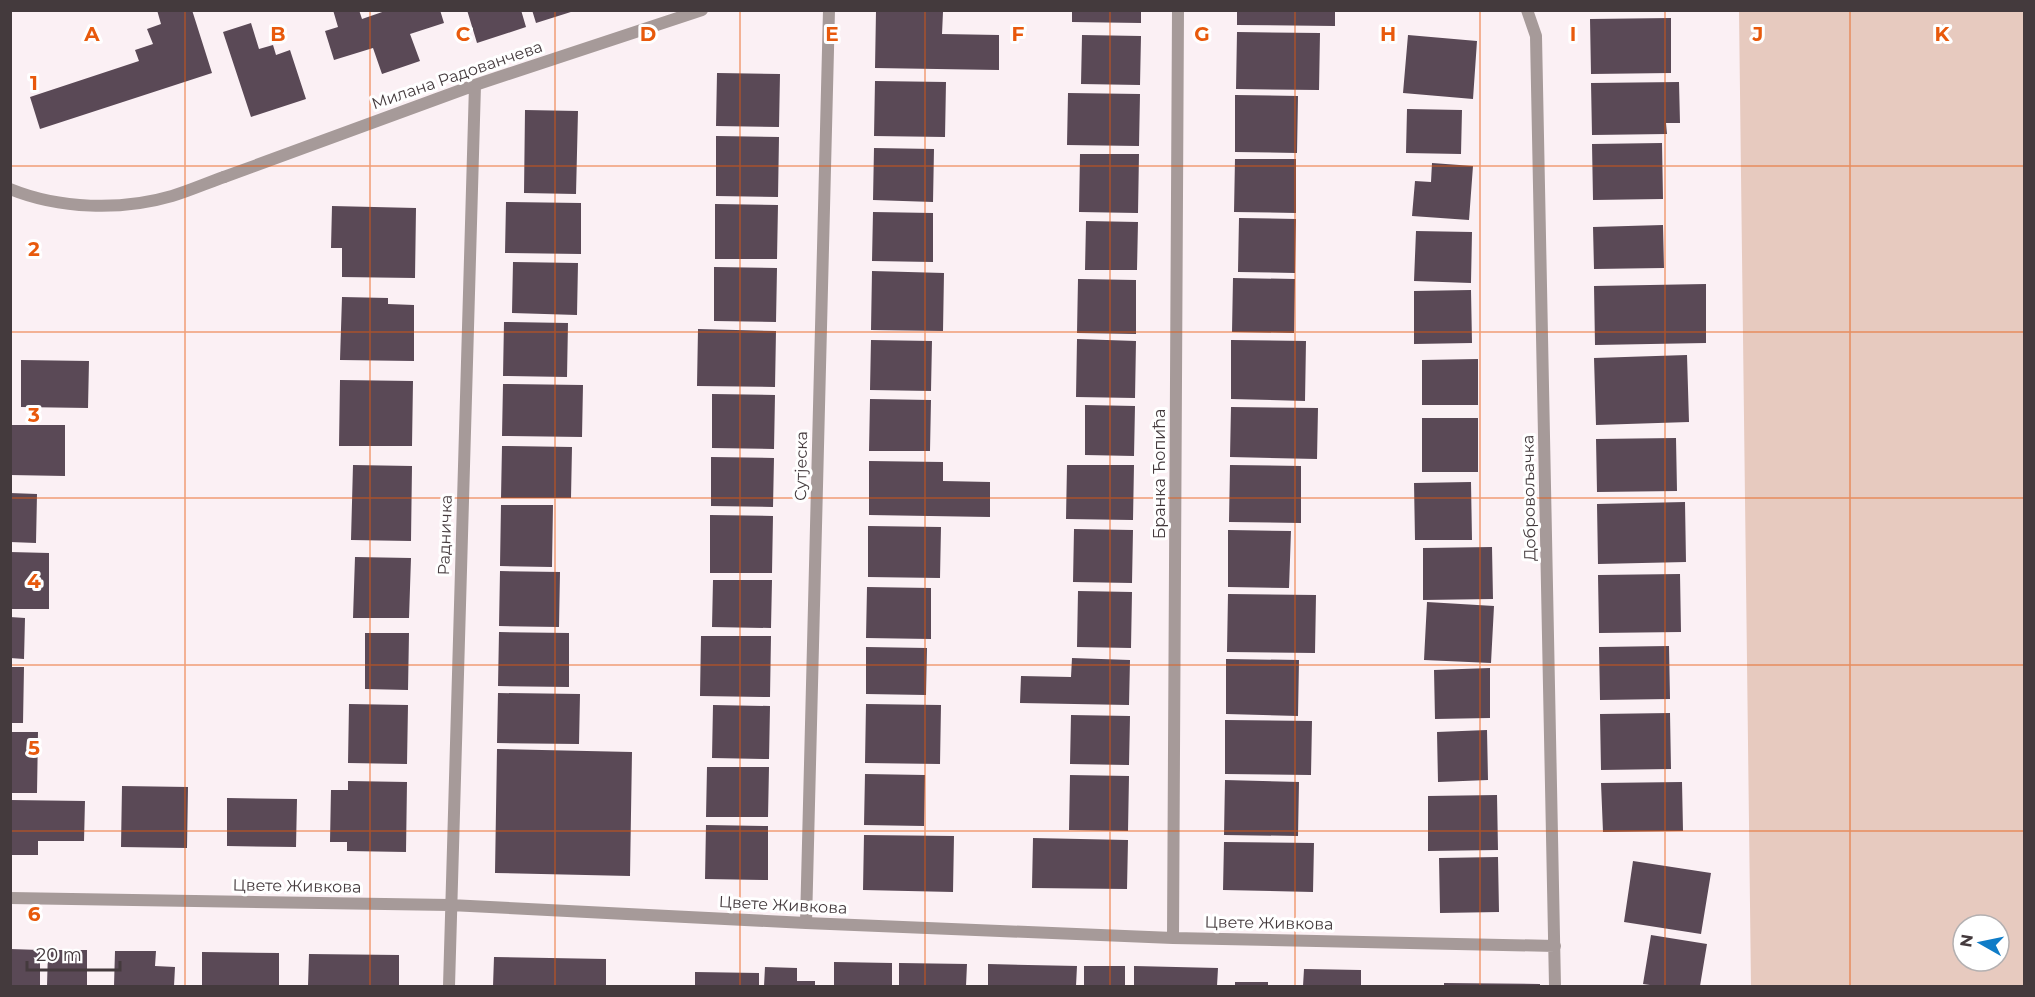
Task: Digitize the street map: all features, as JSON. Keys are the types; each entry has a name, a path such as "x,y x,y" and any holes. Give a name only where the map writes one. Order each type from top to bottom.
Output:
{"street":[{"name":"Милана Радованчева","path":"10,189 31,197 68,203 122,205 171,197 475,85 702,10"},
{"name":"Сутјеска","path":"806,923 829,10"},
{"name":"Бранка Ћопића","path":"1173,938 1178,10"},
{"name":"Добровољачка","path":"1527,10 1536,36 1555,987"},
{"name":"Радничка","path":"449,987 475,85"},
{"name":"Цвете Живкова","path":"10,898 450,905 1173,938 1555,946"}],"shaded area":[{"path":"1739,11 2024,11 2024,986 1751,986"}],"building":[{"path":"157,10 192,10 212,73 40,129 30,97 139,61 135,50 153,44 147,29 161,24"},
{"path":"333,10 359,10 362,19 388,10 440,10 444,23 410,34 420,61 382,74 373,48 334,60 325,31 338,27"},
{"path":"467,10 521,10 526,27 477,43"},
{"path":"532,10 574,10 574,11 536,23"},
{"path":"1072,10 1141,10 1141,23 1072,22"},
{"path":"1237,10 1335,10 1335,26 1237,25"},
{"path":"876,11 943,12 942,34 999,35 999,70 875,68"},
{"path":"1671,18 1671,73 1591,74 1590,19"},
{"path":"251,23 259,49 273,45 276,55 290,50 306,99 251,117 223,32"},
{"path":"1237,32 1320,33 1319,90 1236,89"},
{"path":"1082,35 1141,36 1140,85 1081,84"},
{"path":"1408,35 1477,41 1473,99 1403,93"},
{"path":"717,73 780,74 779,127 716,126"},
{"path":"875,81 946,82 945,137 874,136"},
{"path":"1679,82 1680,123 1666,123 1667,134 1592,135 1591,83"},
{"path":"1068,93 1140,94 1139,146 1067,145"},
{"path":"1235,95 1298,96 1297,153 1235,152"},
{"path":"1407,109 1462,110 1461,154 1406,153"},
{"path":"525,110 578,111 576,194 524,193"},
{"path":"716,136 779,137 778,197 716,196"},
{"path":"1662,143 1663,199 1593,200 1592,144"},
{"path":"874,148 934,149 933,202 873,200"},
{"path":"1080,154 1139,154 1138,213 1079,212"},
{"path":"1235,159 1296,159 1296,213 1234,212"},
{"path":"1432,163 1473,166 1469,220 1412,216 1415,181 1431,182"},
{"path":"506,202 581,203 581,254 505,253"},
{"path":"715,204 778,205 777,259 715,259"},
{"path":"332,206 416,208 415,278 342,277 342,248 331,248"},
{"path":"873,212 933,213 933,262 872,261"},
{"path":"1239,218 1296,219 1295,273 1238,272"},
{"path":"1086,221 1138,222 1137,270 1085,270"},
{"path":"1663,225 1664,268 1594,269 1593,227"},
{"path":"1416,231 1472,232 1471,283 1414,281"},
{"path":"513,262 578,263 577,315 512,313"},
{"path":"714,267 777,268 776,322 714,321"},
{"path":"872,271 944,273 943,331 871,330"},
{"path":"1233,278 1295,279 1294,333 1232,332"},
{"path":"1078,279 1136,280 1136,334 1077,333"},
{"path":"1706,284 1706,343 1595,345 1594,286"},
{"path":"1471,290 1472,343 1414,344 1414,291"},
{"path":"342,297 388,298 388,304 414,305 414,361 340,360"},
{"path":"504,322 568,323 567,377 503,376"},
{"path":"698,329 776,331 775,387 697,386"},
{"path":"1077,339 1136,341 1135,398 1076,397"},
{"path":"871,340 932,341 931,391 870,390"},
{"path":"1231,340 1306,341 1305,401 1231,399"},
{"path":"1687,355 1689,422 1596,425 1594,358"},
{"path":"1478,359 1478,405 1422,405 1422,360"},
{"path":"21,360 89,361 88,408 21,407"},
{"path":"340,380 413,381 412,446 339,446"},
{"path":"503,384 583,385 582,437 502,436"},
{"path":"712,394 775,395 774,449 712,448"},
{"path":"870,399 931,400 930,451 869,451"},
{"path":"1085,405 1135,406 1134,456 1085,455"},
{"path":"1231,407 1318,408 1317,459 1230,457"},
{"path":"1422,418 1478,418 1478,472 1422,472"},
{"path":"10,425 65,425 65,476 10,475"},
{"path":"1676,438 1677,491 1597,492 1596,439"},
{"path":"502,446 572,447 571,498 501,498"},
{"path":"711,457 774,458 773,507 711,506"},
{"path":"869,461 943,462 943,481 990,482 990,517 869,515"},
{"path":"353,465 412,466 411,541 351,540"},
{"path":"1067,465 1134,465 1133,520 1066,519"},
{"path":"1230,465 1301,466 1301,523 1229,522"},
{"path":"1471,482 1472,540 1415,540 1414,483"},
{"path":"10,493 37,494 36,543 10,542"},
{"path":"1685,502 1686,562 1598,564 1597,504"},
{"path":"501,505 553,505 552,567 500,566"},
{"path":"710,515 773,516 772,573 710,573"},
{"path":"868,526 941,527 940,578 868,577"},
{"path":"1074,529 1133,530 1132,583 1073,582"},
{"path":"1228,530 1291,531 1289,588 1228,587"},
{"path":"1492,547 1493,599 1423,600 1423,548"},
{"path":"10,552 49,553 49,609 10,609"},
{"path":"355,557 411,558 409,618 353,618"},
{"path":"500,571 560,572 559,627 499,626"},
{"path":"1680,574 1681,632 1599,633 1598,575"},
{"path":"713,580 772,580 771,628 712,627"},
{"path":"867,587 931,588 931,639 866,638"},
{"path":"1078,591 1132,592 1131,648 1077,647"},
{"path":"1228,594 1316,595 1315,653 1227,652"},
{"path":"1427,602 1494,606 1491,663 1424,660"},
{"path":"10,617 25,618 24,659 10,658"},
{"path":"499,632 569,633 569,687 498,686"},
{"path":"365,633 409,633 408,690 365,689"},
{"path":"701,636 771,636 770,697 700,696"},
{"path":"1669,646 1670,699 1600,700 1599,647"},
{"path":"866,647 927,648 926,695 866,694"},
{"path":"1072,658 1130,660 1129,705 1020,703 1021,676 1071,677"},
{"path":"1226,659 1299,660 1298,716 1226,714"},
{"path":"10,667 24,667 23,723 10,723"},
{"path":"1490,668 1490,718 1435,719 1434,670"},
{"path":"498,693 580,694 579,744 497,743"},
{"path":"349,704 408,705 407,764 348,763"},
{"path":"866,704 941,705 940,764 865,763"},
{"path":"713,705 770,706 769,759 712,758"},
{"path":"1670,713 1671,769 1601,770 1600,714"},
{"path":"1071,715 1130,716 1129,765 1070,764"},
{"path":"1225,720 1312,721 1311,775 1225,774"},
{"path":"1487,730 1488,780 1438,782 1437,732"},
{"path":"10,732 38,732 37,793 10,793"},
{"path":"497,749 632,752 630,876 495,873"},
{"path":"707,767 769,767 768,817 706,817"},
{"path":"865,774 925,775 924,826 864,825"},
{"path":"1070,775 1129,776 1128,831 1069,830"},
{"path":"1225,780 1299,782 1298,836 1224,835"},
{"path":"348,781 407,782 406,852 347,851 347,842 330,842 331,790 348,790"},
{"path":"1682,782 1683,831 1603,832 1601,783"},
{"path":"122,786 188,787 187,848 121,847"},
{"path":"1497,795 1498,850 1428,851 1428,796"},
{"path":"227,798 297,799 296,847 227,846"},
{"path":"10,800 85,801 84,841 38,841 38,855 10,855"},
{"path":"706,825 768,826 768,880 705,879"},
{"path":"864,835 954,836 953,892 863,890"},
{"path":"1033,838 1128,840 1127,889 1032,888"},
{"path":"1224,842 1314,843 1313,892 1223,890"},
{"path":"1498,857 1499,912 1440,913 1439,858"},
{"path":"1633,861 1711,873 1701,934 1624,922"},
{"path":"1651,935 1707,944 1700,986 1643,984"},
{"path":"10,949 40,950 40,986 10,986"},
{"path":"48,950 87,950 87,986 47,986"},
{"path":"115,951 156,951 155,966 175,967 174,986 114,986"},
{"path":"202,952 279,953 279,986 202,986"},
{"path":"309,954 399,955 399,986 308,986"},
{"path":"494,957 606,959 606,986 493,986"},
{"path":"834,962 892,963 892,986 834,986"},
{"path":"899,963 967,964 966,986 899,986"},
{"path":"988,964 1077,966 1076,986 988,986"},
{"path":"1084,966 1125,966 1125,986 1084,986"},
{"path":"1134,966 1218,968 1217,986 1134,986"},
{"path":"765,967 797,968 797,981 815,981 815,986 764,986"},
{"path":"1304,969 1361,970 1361,986 1303,986"},
{"path":"695,972 759,973 759,986 695,986"},
{"path":"1235,982 1268,982 1268,986 1235,986"},
{"path":"1444,983 1540,984 1540,986 1444,986"}]}
